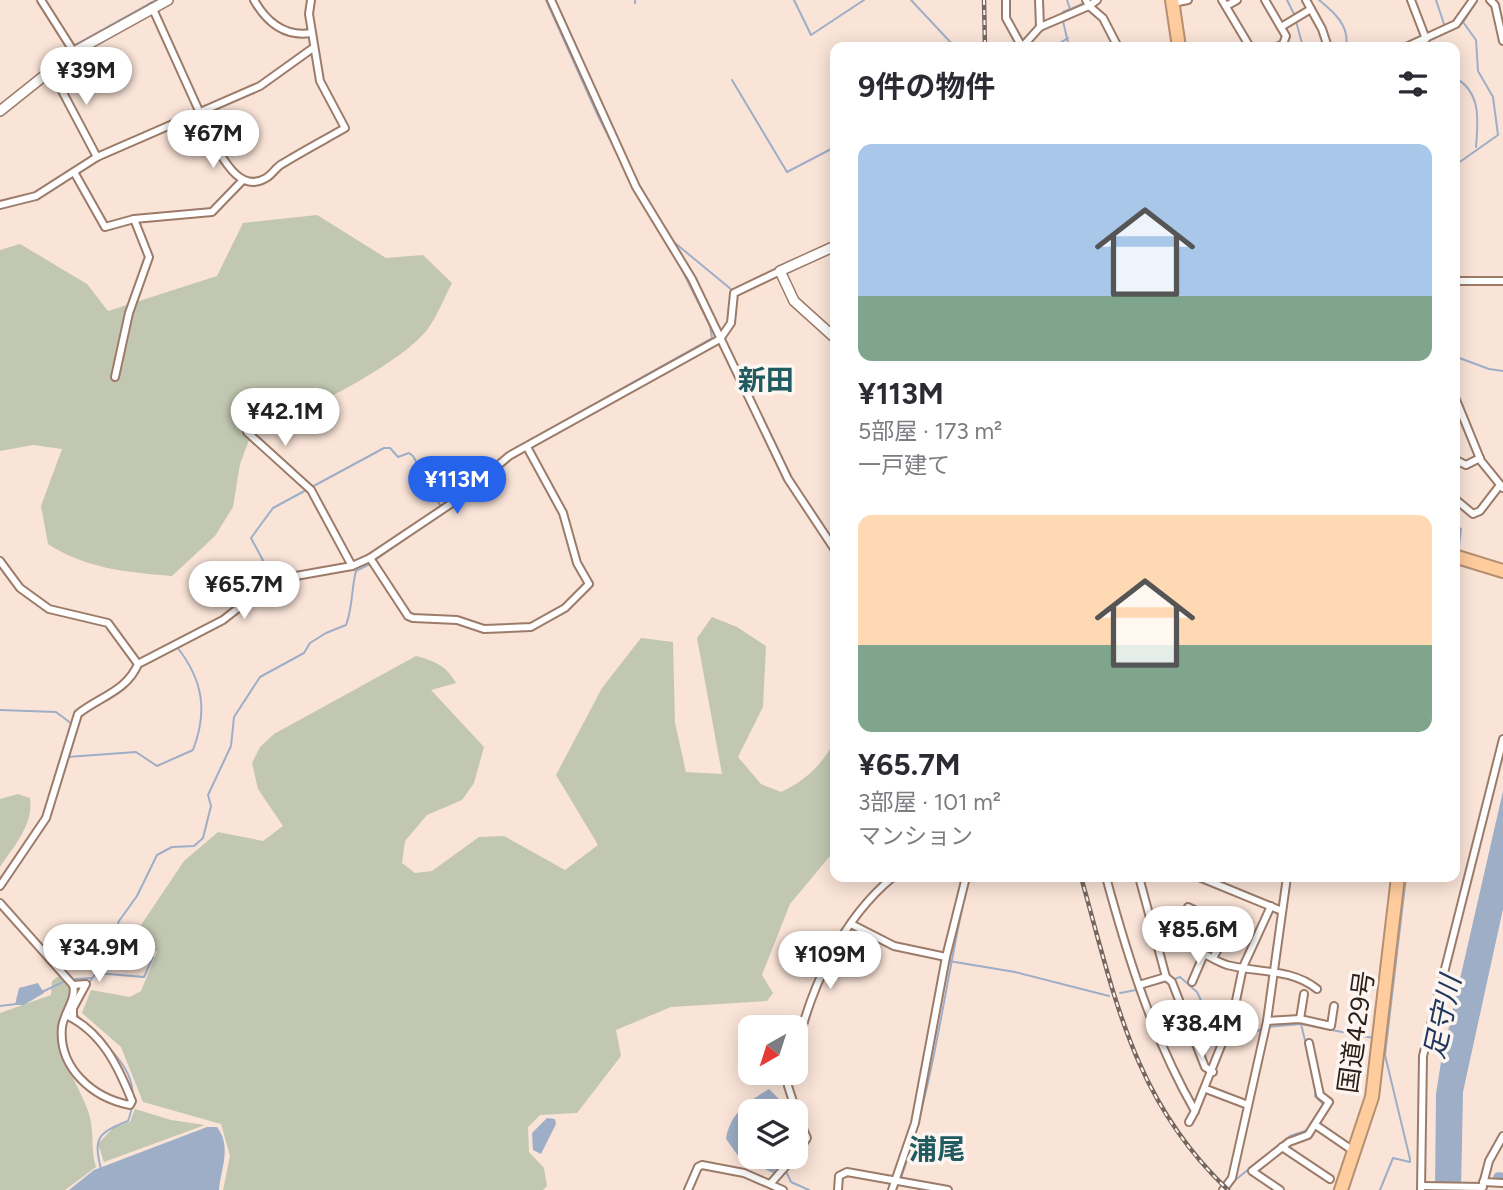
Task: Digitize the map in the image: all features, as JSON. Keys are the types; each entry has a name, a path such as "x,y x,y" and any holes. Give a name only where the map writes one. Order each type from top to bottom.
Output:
{"highway":[{"path":"1172,1 1179,42"},
{"path":"1460,558 1503,571"},
{"name":"国道429号","path":"1341,1190 1372,1097 1379,1056 1397,882"}],"street":[{"path":"41,0 72,49"},
{"path":"0,111 51,70 72,49 168,0"},
{"path":"254,0 268,19 287,32 297,35 312,33"},
{"path":"74,172 105,227 134,219 212,212 242,181 265,179 280,165 345,128 323,89 313,48 311,0"},
{"path":"551,0 636,187 680,255 788,479 830,542"},
{"path":"1006,0 1006,18 1019,42"},
{"path":"1040,0 1040,27"},
{"path":"1026,42 1040,27 1097,0"},
{"path":"1172,1 1188,0"},
{"path":"1237,0 1224,3 1247,42"},
{"path":"1265,0 1286,36 1284,42"},
{"path":"1306,0 1327,42"},
{"path":"1411,0 1426,39"},
{"path":"1418,42 1447,30 1459,20 1473,0"},
{"path":"1490,0 1495,5 1503,41"},
{"path":"1088,3 1103,18 1115,42"},
{"path":"152,7 225,163 242,181"},
{"path":"1281,27 1311,9"},
{"path":"0,205 36,196 97,157 270,81 313,48"},
{"path":"51,70 97,157"},
{"path":"116,377 129,313 149,257 134,219"},
{"path":"0,886 46,818 78,714 117,690 134,674 138,664 223,620 255,595 290,577 372,561 461,498 498,463 720,340 731,323 734,293 830,248"},
{"path":"780,271 794,301 830,333"},
{"path":"1460,281 1503,281"},
{"path":"1460,410 1480,458 1502,486 1480,511 1473,514 1460,503"},
{"path":"247,432 309,488 352,566"},
{"path":"372,561 408,615 413,618 457,620 484,629 531,627 571,603 589,584 577,563 563,513 527,447"},
{"path":"1460,462 1466,465 1480,458"},
{"path":"0,561 20,587 49,609 108,623 138,664"},
{"path":"1503,739 1423,1056 1420,1094 1422,1187 1503,1183"},
{"path":"804,1015 851,924 874,894 887,882"},
{"path":"892,1190 915,1123 946,957 965,882"},
{"path":"1108,882 1140,987 1171,1069 1195,1111"},
{"path":"1140,882 1168,979 1205,1067 1213,1072"},
{"path":"1211,882 1282,911"},
{"path":"1223,1190 1232,1178 1267,1021 1286,882"},
{"path":"0,903 73,985 69,1016"},
{"path":"1232,1020 1243,967 1271,906"},
{"path":"1213,958 1230,927 1188,907 1183,917 1192,947 1213,958 1243,967 1273,971 1308,981 1317,989"},
{"path":"851,924 894,946 946,957"},
{"path":"1192,982 1204,954"},
{"path":"1140,987 1168,979"},
{"path":"69,1016 117,1061 132,1101 130,1105 110,1099 78,1079 69,1062 63,1033 69,1016 86,984 73,985"},
{"path":"1300,1019 1304,994"},
{"path":"1267,1021 1300,1019 1331,1026 1334,1006"},
{"path":"1189,1122 1213,1072 1223,1041"},
{"path":"1280,1190 1252,1171 1282,1147 1308,1136 1317,1126 1329,1102 1320,1095 1309,1043"},
{"path":"1206,1088 1248,1105"},
{"path":"1317,1126 1355,1152"},
{"path":"1481,1186 1489,1161 1503,1136"},
{"path":"1282,1147 1329,1179"},
{"path":"688,1190 698,1167 702,1165 744,1173 783,1190"},
{"path":"771,1183 783,1169"},
{"path":"838,1190 839,1176 843,1172 948,1190"}],"green space":[{"path":"317,215 386,258 423,255 452,283 427,330 393,359 345,389 251,435 240,464 233,507 215,536 172,576 123,571 92,564 48,544 41,506 62,449 33,445 0,451 0,250 20,244 87,284 108,311 217,276 243,223"},
{"path":"712,617 737,627 766,646 763,707 738,757 761,784 781,792 790,788 819,764 830,749 830,856 790,904 762,975 773,993 767,1001 671,1007 616,1030 621,1056 577,1113 540,1115 528,1127 529,1152 544,1168 547,1186 543,1190 223,1190 230,1156 221,1124 143,1102 121,1047 82,1013 91,990 130,997 141,991 157,952 135,934 184,861 218,832 263,841 283,826 258,789 252,763 260,747 274,734 416,656 434,662 444,668 456,683 431,690 484,747 474,783 462,800 427,815 405,841 402,863 415,873 432,871 479,837 504,836 565,870 598,845 556,775 602,688 641,638 673,642 675,723 686,772 722,774 697,638"},
{"path":"18,794 30,798 29,817 22,834 0,867 0,799"},
{"path":"60,975 72,990 60,1021 60,1042 66,1063 89,1114 96,1167 65,1190 0,1190 0,1013 51,995 52,981"},
{"path":"135,1109 171,1120 205,1125 104,1162 98,1144 113,1128 130,1122"}],"water":[{"path":"1503,791 1503,909 1463,1092 1461,1190 1435,1190 1436,1094 1441,1062"},
{"path":"38,983 44,993 24,1005 15,1005 19,988"},
{"path":"769,1089 779,1099 754,1099"},
{"path":"738,1113 738,1156 726,1139"},
{"path":"547,1118 555,1119 556,1124 541,1154 533,1150 532,1133"},
{"path":"207,1127 217,1127 224,1142 219,1190 69,1190 94,1170"},
{"path":"764,1169 779,1169 775,1174"}],"waterway":[{"path":"42,72 73,46 156,0"},
{"path":"546,0 598,116 644,206"},
{"path":"794,0 811,35 864,0"},
{"path":"911,0 950,42"},
{"path":"1063,16 1063,12 1070,9 1067,0"},
{"path":"1287,0 1295,16"},
{"path":"1319,0 1343,26 1347,42"},
{"path":"1436,0 1445,27"},
{"path":"1464,21 1477,0"},
{"path":"1071,9 1082,4"},
{"path":"1063,21 1068,42"},
{"path":"1296,21 1302,42"},
{"path":"1460,25 1463,22 1476,40 1478,71 1493,97 1498,135 1460,162"},
{"path":"1061,42 1068,38"},
{"path":"732,80 787,172 830,150"},
{"path":"1460,81 1474,99 1477,117 1476,147"},
{"path":"0,105 8,99"},
{"path":"675,243 732,290"},
{"path":"440,507 514,449 712,338 710,326 678,262"},
{"path":"1460,358 1503,371"},
{"path":"240,602 274,581 251,538 273,508 384,448 390,448 398,457 409,453 413,456 440,505"},
{"path":"1460,528 1460,538"},
{"path":"374,561 418,529"},
{"path":"89,983 96,973 144,977 153,957 122,935 117,926 119,921 137,896 157,855 172,847 194,846 203,838 211,806 208,795 231,746 234,717 260,677 304,653 310,643 326,633 346,625 356,571 370,564"},
{"path":"67,757 136,752 157,766 193,750 200,722 200,696 193,672 177,647"},
{"path":"0,710 56,712 72,724"},
{"path":"901,1178 923,1105 968,882"},
{"path":"1380,1190 1393,1158 1410,1162 1385,1055 1405,882"},
{"path":"949,961 1015,972 1109,996"},
{"path":"1172,980 1180,977 1197,992 1214,1028 1248,1035 1262,1029"},
{"path":"75,979 91,978"},
{"path":"42,992 65,981"},
{"path":"1142,988 1167,981"},
{"path":"1120,993 1136,990"},
{"path":"82,998 75,1013 119,1060 132,1087 133,1103 128,1121 104,1133 98,1143 101,1169"},
{"path":"0,1006 16,1004"},
{"path":"1301,1024 1310,1061"},
{"path":"1268,1027 1301,1024 1373,1038"},
{"path":"1316,1087 1315,1096 1324,1105"},
{"path":"1234,1181 1290,1136 1308,1130"},
{"path":"785,1169 791,1182 809,1190"},
{"path":"1499,1178 1503,1179"}],"railway":[{"path":"984,0 985,42"},
{"path":"1082,882 1117,1005 1149,1083 1170,1120 1196,1156 1228,1190"}],"district":[{"name":"新田","path":"766,380"},
{"name":"浦尾","path":"937,1149"}],"water label":[{"name":"足守川","path":"1442,1017"}]}
